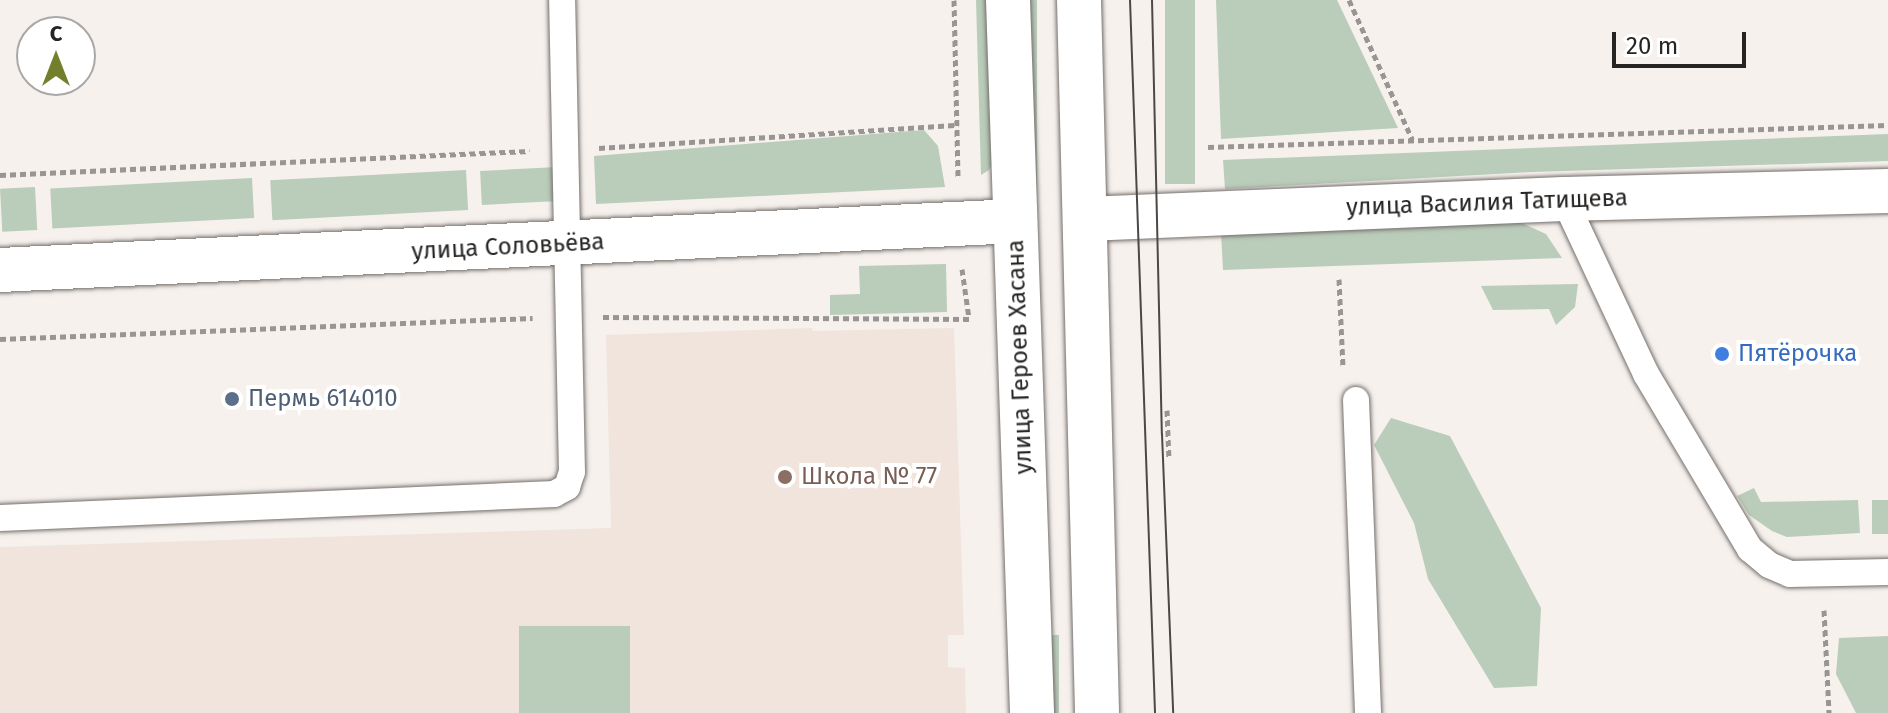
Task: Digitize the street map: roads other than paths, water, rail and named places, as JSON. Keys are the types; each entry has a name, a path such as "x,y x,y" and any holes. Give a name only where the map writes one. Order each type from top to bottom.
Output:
{"street":[{"name":"улица Героев Хасана","path":"1008,0 1032,713"},
{"path":"1079,0 1097,713"},
{"name":"улица Василия Татищева","path":"1086,219 1564,199 1888,191"},
{"name":"улица Соловьёва","path":"0,270 1015,221"}],"lane":[{"path":"0,518 554,494 567,487 572,472 562,0"},
{"path":"1564,199 1646,374 1735,529 1750,549 1769,565 1790,574 1888,572"},
{"path":"1356,400 1368,713"}],"tram line":[{"path":"1130,0 1155,713"},
{"path":"1152,0 1162,434 1173,713"}],"place":[{"name":"Пятёрочка","path":"1722,354"},
{"name":"Пермь 614010","path":"232,399"},
{"name":"Школа № 77","path":"785,477"}]}
